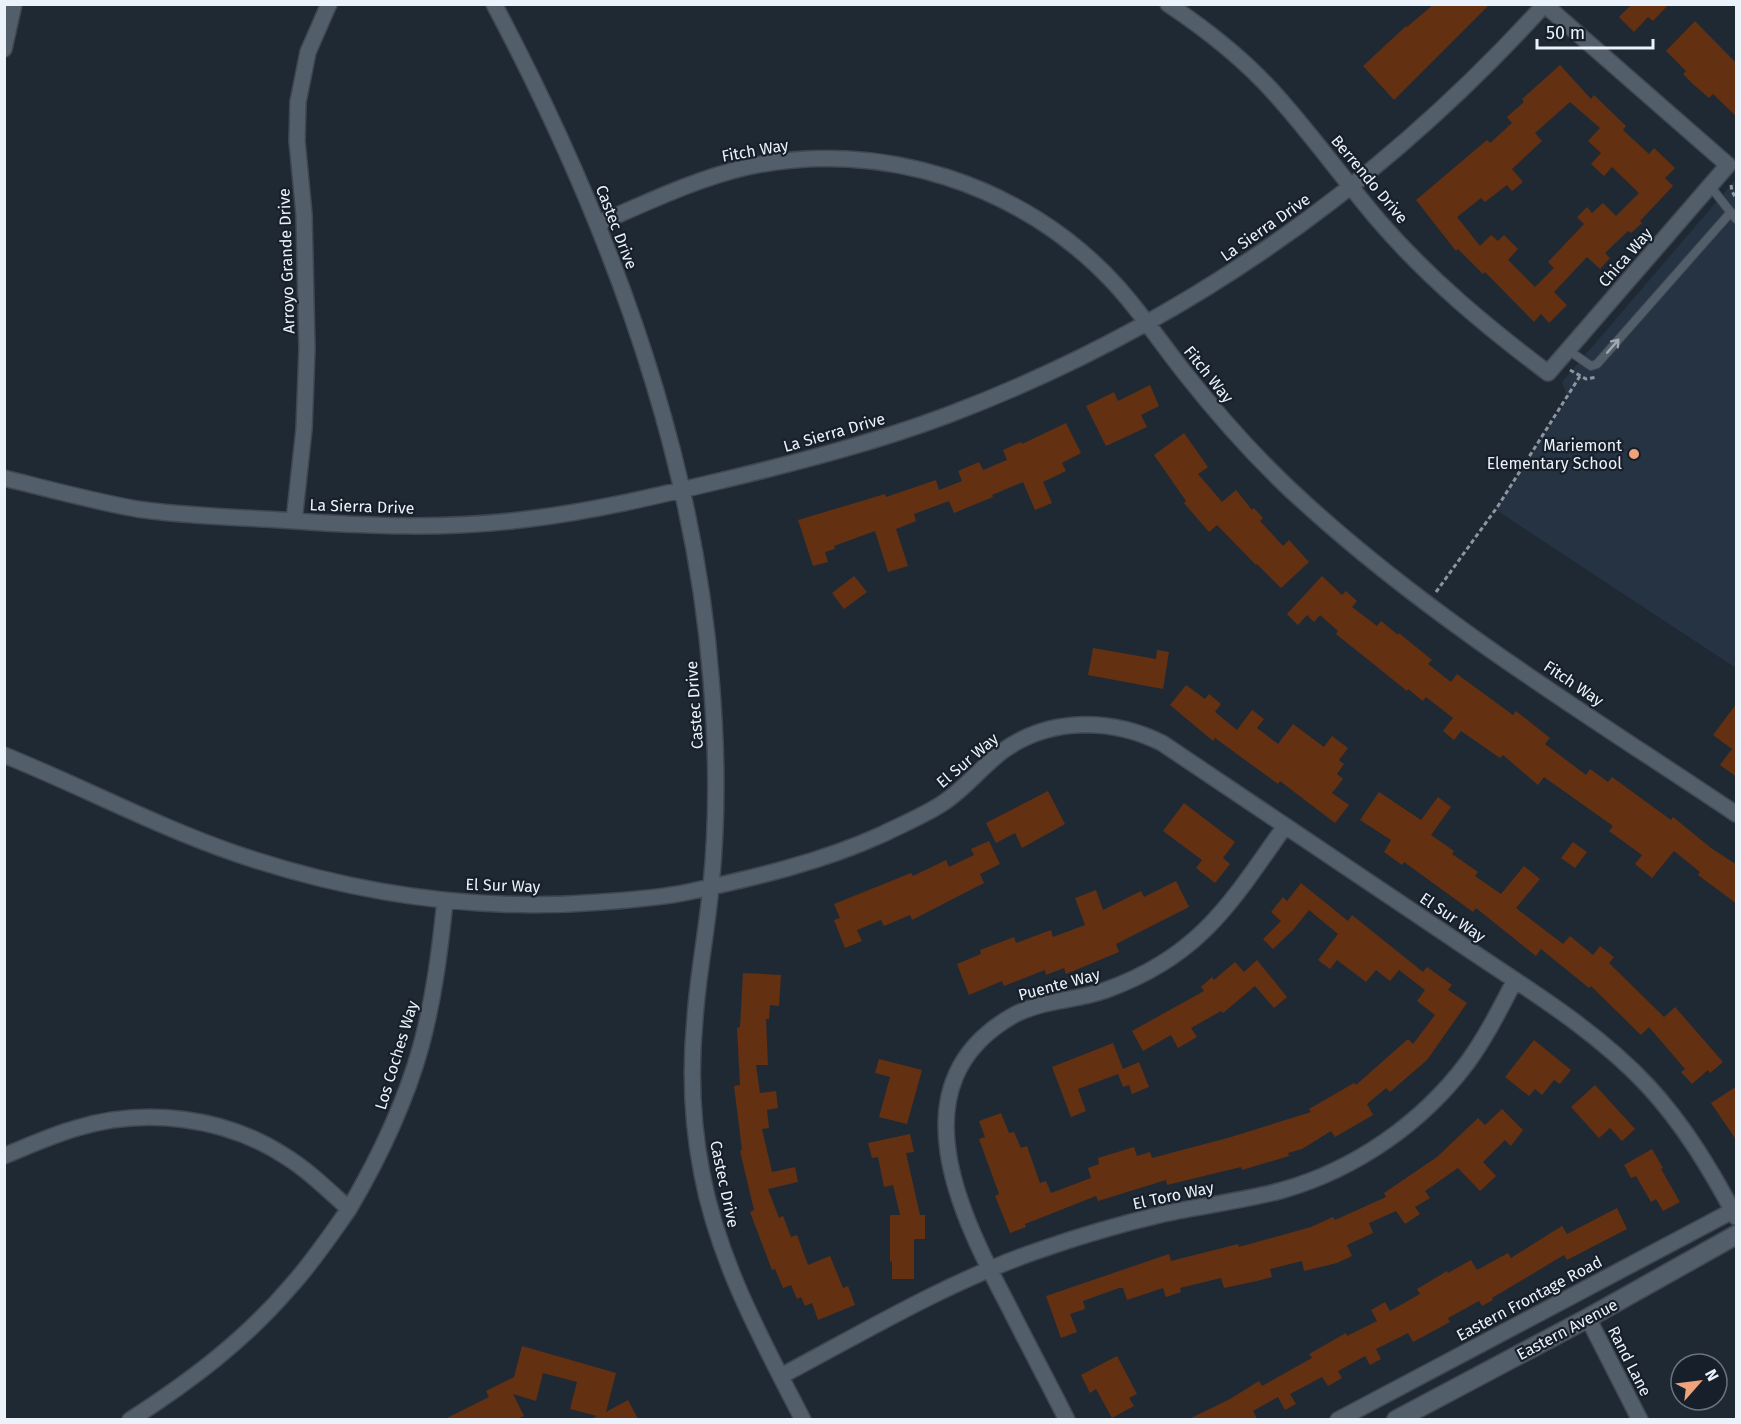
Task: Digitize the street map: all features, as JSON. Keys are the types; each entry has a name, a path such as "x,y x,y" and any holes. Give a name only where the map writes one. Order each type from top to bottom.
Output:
{"main road":[{"name":"Eastern Avenue","path":"1396,1419 1588,1318 1737,1235"}],"street":[{"path":"4,49 14,4"},
{"name":"Arroyo Grande Drive","path":"294,521 304,429 307,349 304,214 297,141 298,102 308,52 329,4"},
{"name":"Castec Drive","path":"494,4 550,114 597,224 648,369 681,490 703,603 715,742 711,885 694,1026 693,1096 696,1135 702,1174 716,1232 729,1270 744,1306 803,1419"},
{"name":"Berrendo Drive","path":"1168,4 1233,53 1274,93 1380,222 1422,267 1502,339 1548,373"},
{"name":"La Sierra Drive","path":"4,478 64,494 139,509 355,525 473,524 525,520 595,509 795,463 872,441 946,416 1067,364 1205,290 1271,247 1352,188 1454,99 1545,5"},
{"name":"Chica Way","path":"1545,5 1728,165 1548,373"},
{"name":"Fitch Way","path":"597,224 693,184 747,167 813,159 854,159 907,166 946,176 984,190 1020,208 1054,230 1114,283 1227,423 1303,502 1370,561 1427,605 1737,814"},
{"name":"El Sur Way","path":"4,755 236,854 295,872 356,887 445,901 511,905 573,904 635,900 687,892 836,853 879,836 942,804 1005,750 1027,737 1062,726 1088,724 1114,726 1150,738 1285,826 1597,1039 1648,1086 1682,1127 1711,1170 1735,1212"},
{"name":"Puente Way","path":"1067,1419 989,1269 967,1221 953,1179 946,1147 946,1113 951,1091 965,1060 979,1043 996,1027 1015,1015 1046,1004 1098,993 1125,983 1173,957 1216,921 1234,900 1285,826"},
{"name":"Los Coches Way","path":"130,1419 185,1383 220,1356 261,1319 318,1253 348,1209 391,1129 408,1088 421,1047 439,961 445,901"},
{"name":"El Toro Way","path":"781,1376 942,1292 989,1269 1035,1251 1099,1230 1284,1190 1354,1161 1415,1118 1443,1092 1467,1063 1488,1032 1515,981"},
{"path":"4,1156 49,1137 96,1123 144,1117 171,1118 211,1124 261,1143 285,1156 317,1180 348,1209"},
{"name":"Eastern Frontage Road","path":"1338,1419 1735,1212"},
{"name":"Rand Lane","path":"1588,1318 1640,1419"}],"lane":[{"path":"1568,350 1591,366 1597,364 1734,215 1710,186"}],"path":[{"path":"1427,605 1498,506 1580,376"}],"shaded area":[{"name":"Mariemont Elementary School","path":"1735,180 1736,668 1496,510 1568,398 1562,382"}],"building":[{"path":"1434,4 1490,4 1394,100 1363,66 1406,26"},
{"path":"1632,4 1669,4 1653,21 1648,17 1634,32 1619,17"},
{"path":"1695,21 1737,64 1737,117 1713,94 1709,98 1694,85 1683,74 1686,71 1666,51"},
{"path":"1560,65 1591,99 1594,95 1626,126 1623,130 1649,154 1654,148 1675,168 1665,178 1673,186 1640,221 1642,223 1631,233 1628,231 1605,253 1610,258 1600,269 1587,257 1554,292 1567,305 1549,323 1541,314 1534,322 1485,272 1483,274 1458,249 1456,251 1416,200 1487,140 1490,143 1512,123 1507,117 1524,102 1522,99","holes":["1570,102 1600,128 1588,141 1601,153 1591,164 1604,176 1612,167 1639,193 1616,216 1603,203 1592,213 1587,207 1577,217 1584,224 1548,262 1554,268 1535,287 1508,260 1518,249 1504,235 1498,241 1491,235 1480,246 1457,217 1481,198 1485,202 1507,185 1512,191 1523,182 1512,169 1542,141 1535,133"]},
{"path":"1150,385 1159,406 1141,415 1147,427 1106,446 1086,406 1114,392 1118,401"},
{"path":"1066,423 1081,453 1062,463 1066,471 1043,482 1052,503 1035,510 1023,482 954,513 949,501 914,514 916,521 896,529 908,566 888,572 875,531 834,546 835,549 825,552 828,562 813,566 798,520 885,494 886,497 936,480 939,490 962,481 958,471 979,462 983,470 1007,460 1003,450 1021,442 1022,444"},
{"path":"1184,433 1208,467 1198,474 1222,502 1236,490 1252,510 1254,508 1263,518 1260,521 1283,546 1289,540 1309,562 1281,588 1217,525 1209,532 1184,503 1186,501 1154,455"},
{"path":"854,576 867,592 844,609 832,593"},
{"path":"1322,576 1342,595 1346,591 1357,601 1352,607 1377,626 1381,621 1432,660 1428,664 1451,682 1457,674 1513,715 1516,711 1550,738 1545,744 1586,775 1590,769 1608,782 1612,777 1671,820 1673,817 1711,848 1737,865 1737,904 1698,875 1700,872 1674,851 1652,878 1635,864 1642,855 1609,831 1613,826 1544,777 1538,785 1503,755 1500,758 1461,731 1454,740 1443,731 1453,718 1426,697 1423,701 1408,689 1407,691 1336,634 1338,631 1320,615 1314,622 1307,615 1298,625 1287,614"},
{"path":"1093,648 1156,659 1157,650 1169,652 1163,689 1088,675"},
{"path":"1186,685 1205,699 1209,694 1221,704 1215,712 1237,730 1252,710 1264,719 1257,728 1278,744 1293,724 1324,747 1332,736 1348,748 1339,760 1344,764 1337,774 1343,779 1332,793 1349,805 1335,823 1280,781 1278,784 1215,738 1213,741 1170,705"},
{"path":"1737,703 1737,777 1720,765 1732,749 1713,735"},
{"path":"1048,791 1065,824 1022,848 1015,833 996,843 986,823"},
{"path":"1379,792 1421,820 1438,797 1451,807 1431,835 1454,851 1452,854 1478,872 1475,876 1501,894 1524,866 1540,879 1516,908 1563,944 1570,936 1593,955 1600,946 1614,957 1609,963 1664,1017 1675,1007 1723,1062 1710,1073 1708,1070 1692,1084 1681,1072 1685,1069 1649,1027 1641,1035 1591,986 1589,988 1541,949 1536,956 1476,908 1473,912 1404,862 1402,865 1384,852 1391,840 1360,820"},
{"path":"1184,803 1235,842 1223,858 1230,864 1215,883 1196,868 1202,860 1163,831"},
{"path":"989,841 1000,864 980,874 984,883 912,920 910,915 884,926 881,920 857,930 862,941 845,948 834,920 840,918 834,904 911,873 913,876 946,860 949,867 974,855 971,849"},
{"path":"1573,842 1587,852 1575,868 1561,858"},
{"path":"1176,881 1189,907 1116,944 1119,952 1066,974 1064,968 1046,975 1045,970 1004,986 1002,981 969,995 957,964 981,954 980,950 1014,937 1016,943 1051,930 1053,937 1085,925 1075,898 1096,890 1103,910 1141,891 1144,897"},
{"path":"1301,883 1348,921 1352,915 1423,972 1427,967 1452,985 1448,990 1467,1003 1427,1060 1390,1092 1386,1088 1367,1104 1373,1115 1335,1137 1331,1131 1302,1149 1288,1153 1289,1156 1242,1170 1241,1167 1167,1185 1166,1180 1098,1201 1096,1196 1025,1224 1026,1227 1010,1233 995,1196 999,1194 979,1139 985,1137 979,1121 1001,1113 1009,1133 1014,1132 1021,1148 1027,1146 1040,1183 1046,1181 1051,1193 1091,1178 1088,1168 1099,1164 1098,1158 1134,1147 1137,1156 1150,1152 1152,1158 1311,1112 1309,1109 1354,1083 1356,1085 1408,1039 1413,1044 1435,1015 1417,1001 1425,990 1399,970 1390,981 1376,970 1366,982 1337,960 1330,969 1318,960 1338,934 1309,910 1293,930 1273,949 1263,939 1281,921 1271,912 1283,897 1287,901"},
{"path":"1257,960 1287,997 1274,1008 1255,986 1223,1013 1221,1011 1191,1028 1197,1037 1178,1048 1171,1035 1143,1051 1132,1031 1204,991 1201,987 1212,977 1214,980 1235,962 1244,972"},
{"path":"743,973 781,975 779,1006 770,1005 769,1019 766,1019 768,1065 756,1065 760,1093 776,1091 778,1108 767,1110 769,1128 762,1129 772,1172 795,1167 798,1182 768,1189 779,1218 783,1216 791,1237 797,1235 808,1265 830,1256 843,1288 848,1286 855,1305 818,1320 812,1303 805,1306 801,1297 797,1299 791,1285 783,1288 775,1269 772,1270 750,1212 754,1210 740,1151 742,1150 734,1086 740,1085 737,1028 740,1027"},
{"path":"1534,1040 1571,1070 1560,1084 1554,1080 1542,1095 1535,1089 1529,1096 1505,1077"},
{"path":"1113,1043 1123,1069 1139,1062 1149,1087 1132,1094 1129,1085 1123,1087 1118,1074 1078,1089 1086,1111 1071,1117 1052,1067"},
{"path":"879,1059 922,1070 907,1124 879,1117 890,1077 875,1073"},
{"path":"1595,1085 1635,1129 1622,1141 1610,1128 1599,1138 1571,1107"},
{"path":"1737,1086 1737,1141 1711,1103"},
{"path":"1502,1109 1523,1130 1511,1146 1505,1140 1483,1162 1496,1176 1480,1191 1458,1168 1425,1191 1430,1198 1415,1207 1420,1214 1405,1224 1396,1211 1369,1223 1373,1233 1347,1245 1352,1256 1337,1263 1304,1271 1302,1261 1270,1269 1272,1277 1257,1281 1224,1288 1221,1278 1180,1288 1181,1292 1166,1297 1163,1288 1127,1300 1123,1288 1119,1288 1083,1301 1085,1309 1070,1314 1077,1332 1061,1338 1046,1296 1169,1254 1171,1261 1238,1244 1239,1247 1311,1227 1333,1217 1335,1220 1386,1197 1384,1193 1437,1157 1478,1118 1485,1125"},
{"path":"910,1134 914,1152 906,1153 920,1215 925,1215 925,1239 914,1239 914,1279 892,1279 890,1215 900,1215 893,1185 884,1187 878,1157 872,1158 868,1143"},
{"path":"1652,1149 1680,1202 1663,1211 1656,1199 1651,1202 1636,1176 1631,1178 1624,1165"},
{"path":"1617,1208 1627,1229 1567,1260 1564,1255 1492,1298 1493,1300 1482,1306 1479,1301 1448,1318 1450,1322 1413,1342 1408,1333 1376,1349 1381,1359 1370,1365 1365,1356 1338,1371 1342,1378 1328,1386 1322,1377 1290,1394 1296,1404 1285,1410 1278,1397 1253,1411 1257,1419 1189,1419 1230,1399 1259,1381 1262,1386 1312,1358 1309,1354 1346,1333 1347,1336 1377,1321 1371,1310 1385,1302 1390,1311 1420,1294 1417,1289 1447,1271 1448,1273 1471,1260 1477,1270 1508,1253 1511,1258 1562,1226 1567,1234"},
{"path":"522,1346 616,1373 606,1412 628,1400 638,1419 591,1419 597,1416 570,1409 577,1382 543,1373 536,1401 513,1394 524,1416 517,1419 445,1419 489,1397 486,1391 514,1377"},
{"path":"1117,1356 1137,1394 1129,1398 1134,1406 1112,1418 1096,1389 1090,1393 1081,1375"}],"place":[{"name":"Mariemont Elementary School","path":"1634,454"}]}
